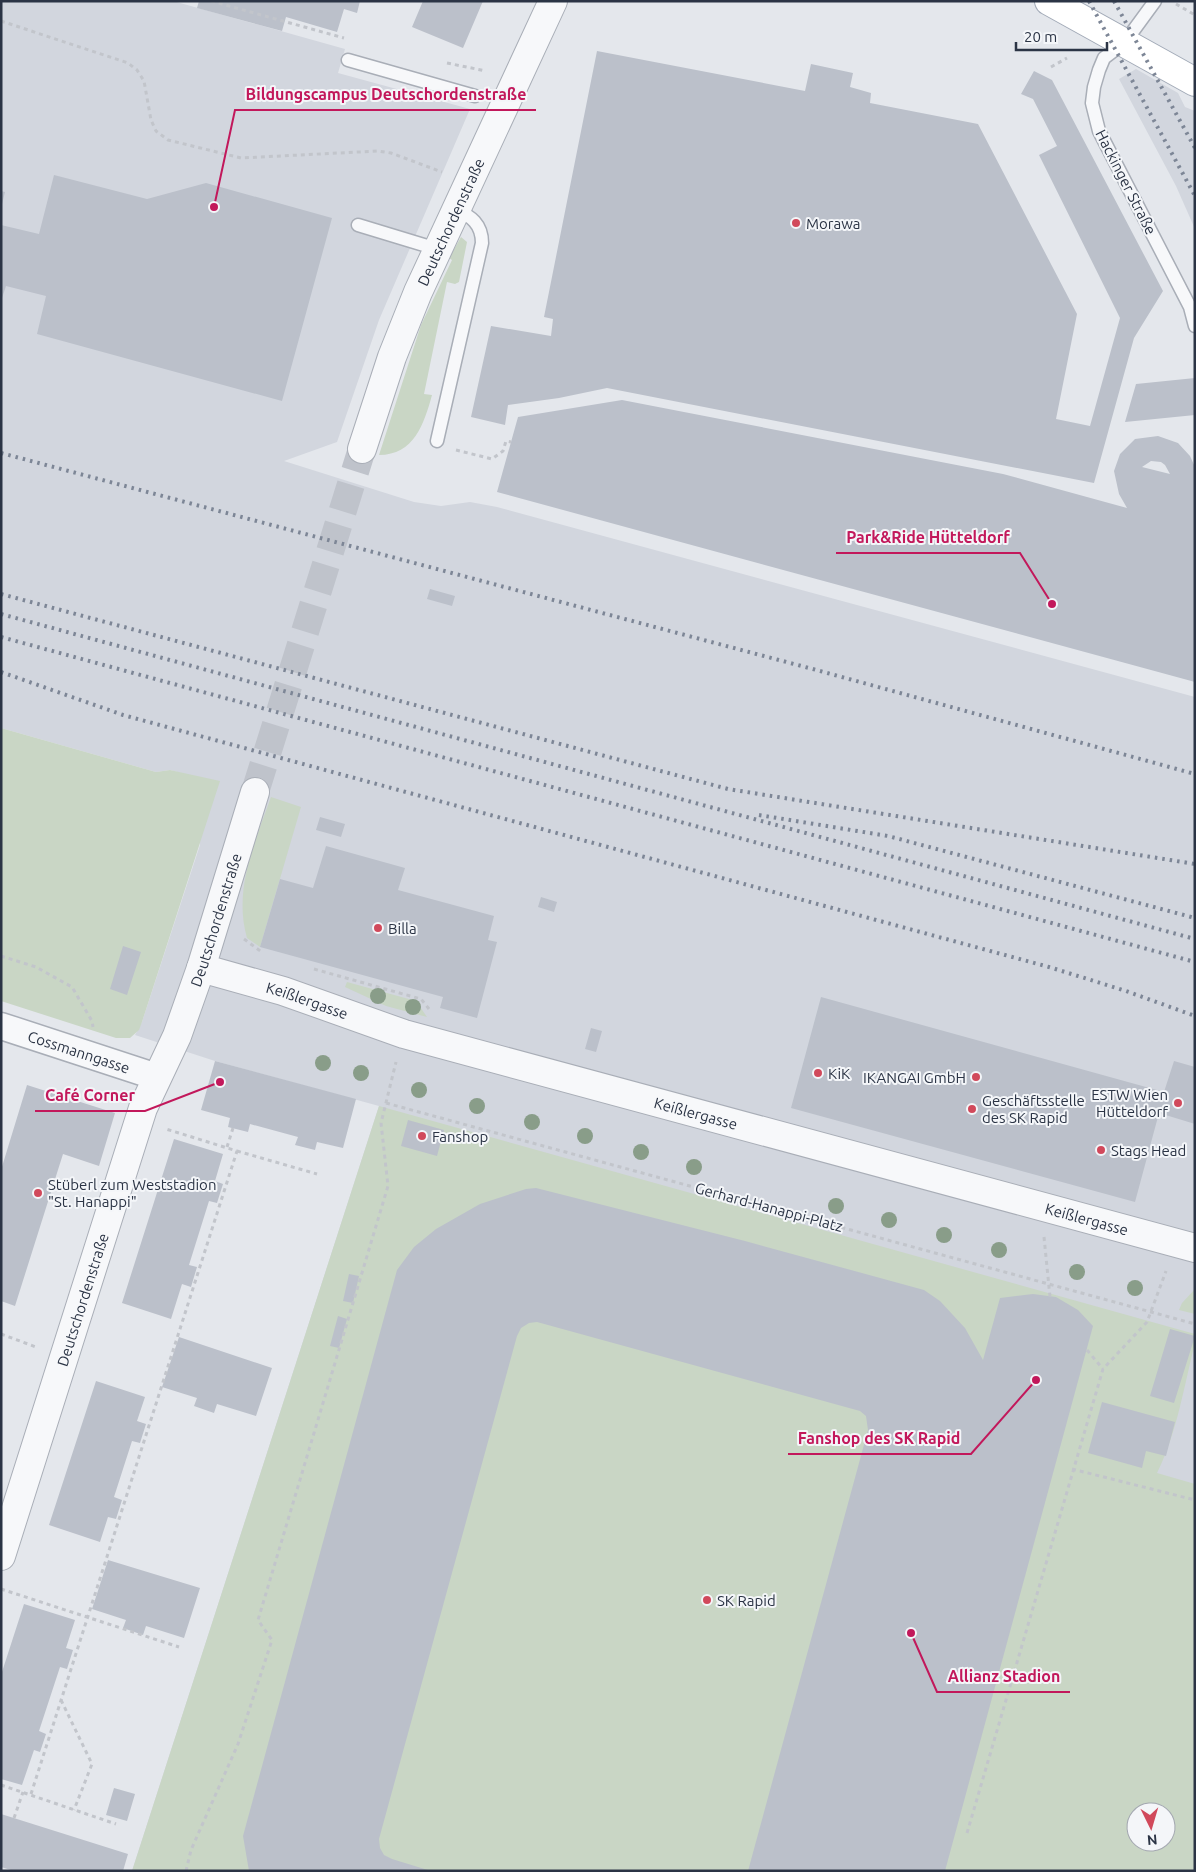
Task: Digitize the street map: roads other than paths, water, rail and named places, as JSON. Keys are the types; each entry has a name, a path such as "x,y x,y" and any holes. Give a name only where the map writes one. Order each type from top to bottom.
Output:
{"main road":[{"path":"1049,1 1195,82"}],"street":[{"name":"Deutschordenstraße","path":"362,449 392,357 437,249 553,1"},
{"name":"Deutschordenstraße","path":"1,1556 144,1108 177,1036 201,968 254,792"},
{"name":"Keißlergasse","path":"201,968 283,991 404,1034 1186,1245"},
{"name":"Cossmanngasse","path":"1,1026 157,1077"}],"lane":[{"name":"Hackinger Straße","path":"1151,7 1125,42 1104,58 1094,87 1092,103 1099,131 1190,307 1195,326"},
{"path":"348,60 475,96"},
{"path":"437,441 482,243 480,229 476,223 468,215 455,209"},
{"path":"358,225 437,249"}],"tunnel":[{"path":"255,792 362,449"}],"railway":[{"path":"1089,1 1195,196"},
{"path":"1114,1 1195,148"},
{"path":"1,453 809,668 1195,774"},
{"path":"1,594 728,789 1195,864"},
{"path":"1,614 1195,939"},
{"path":"1,637 1195,962"},
{"path":"1,672 123,715 1049,967 1126,991 1195,1016"},
{"path":"759,815 888,836 1195,918"}],"place":[{"name":"Bildungscampus Deutschordenstraße","path":"214,207"},
{"name":"Morawa","path":"796,223"},
{"name":"Park&Ride Hütteldorf","path":"1052,604"},
{"name":"Billa","path":"378,928"},
{"name":"KiK","path":"818,1073"},
{"name":"IKANGAI GmbH","path":"976,1077"},
{"name":"Café Corner","path":"220,1082"},
{"name":"ESTW Wien Hütteldorf","path":"1178,1103"},
{"name":"Geschäftsstelle des SK Rapid","path":"972,1109"},
{"name":"Fanshop","path":"422,1136"},
{"name":"Stags Head","path":"1101,1150"},
{"name":"Stüberl zum Weststadion \"St. Hanappi\"","path":"38,1193"},
{"name":"Fanshop des SK Rapid","path":"1036,1380"},
{"name":"SK Rapid","path":"707,1600"},
{"name":"Allianz Stadion","path":"911,1633"}]}
